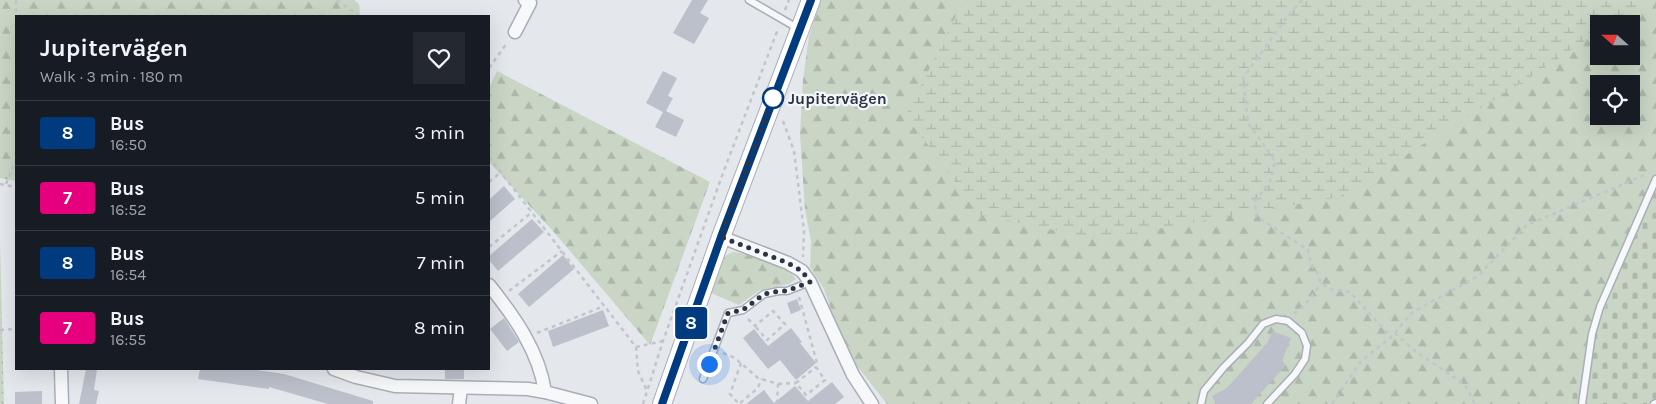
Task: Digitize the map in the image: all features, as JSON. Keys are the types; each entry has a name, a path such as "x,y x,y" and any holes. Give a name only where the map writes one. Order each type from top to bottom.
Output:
{"street":[{"path":"662,404 721,237 811,0"},
{"path":"515,32 529,1"},
{"path":"721,237 788,263 802,271 810,282 853,375 872,404"},
{"path":"490,286 500,298 536,356 545,392"},
{"path":"61,370 62,404"},
{"path":"337,370 356,377 395,386 497,388 545,392 591,404"},
{"path":"459,404 461,388"}],"lane":[{"path":"749,0 800,29"},
{"path":"1582,404 1592,334 1600,308 1656,179"},
{"path":"703,379 728,313 741,310 754,303 764,294 797,288 810,282"},
{"path":"1201,404 1204,391 1263,324 1276,319 1288,321 1302,333 1307,346 1305,359 1295,374 1267,404"}],"path":[{"path":"16,0 16,15"},
{"path":"338,0 358,15"},
{"path":"643,404 663,341 723,173 789,0"},
{"path":"1302,0 1243,78 1248,123 1275,161 1270,182 1255,201 1256,216 1308,250 1311,265 1318,274 1321,284 1333,290 1350,292 1391,337"},
{"path":"490,67 515,32"},
{"path":"786,113 783,123 794,150 804,238 802,271"},
{"path":"490,158 636,347 638,371 647,392"},
{"path":"6,184 15,162"},
{"path":"490,181 501,172"},
{"path":"1332,404 1361,361 1391,337 1413,312 1478,276 1527,225 1647,174"},
{"path":"0,184 15,186"},
{"path":"490,246 531,213"},
{"path":"500,298 562,251"},
{"path":"1288,321 1308,301 1321,284"},
{"path":"796,383 806,396 825,380 816,367 817,363 797,288"},
{"path":"526,338 604,306"},
{"path":"741,310 767,340 785,324 773,311 755,326"},
{"path":"0,330 15,329"},
{"path":"1395,333 1414,350 1465,385 1475,404"},
{"path":"636,347 663,341"},
{"path":"714,349 742,363 761,379 778,384 796,383 816,367"},
{"path":"742,363 730,394 738,404 758,388 761,379"},
{"path":"777,404 778,384"}],"green space":[{"path":"0,0 354,0 359,4 360,15 15,15 15,181 0,178"},
{"path":"821,0 1656,0 1656,173 1569,404 887,404 857,366 833,315 824,289 810,267 811,241 805,210 800,134 803,80 809,36"},
{"path":"964,0 1646,0 1624,15 1590,15 1590,37 1543,69 1339,197 1099,239 979,215 906,115"},
{"path":"497,71 710,182 650,345 552,230 490,163 490,86"},
{"path":"1656,173 1656,404 1569,404 1654,178"},
{"path":"0,239 4,404 0,404"},
{"path":"733,252 748,255 777,266 786,270 796,279 789,284 760,290 739,305 711,293 725,256"}],"building":[{"path":"692,0 708,0 700,13 709,18 694,44 673,33"},
{"path":"663,71 677,78 668,96 673,98 666,111 684,120 676,137 655,127 663,112 646,103"},
{"path":"504,186 515,199 490,221 490,199"},
{"path":"532,219 544,232 498,271 490,261 490,255"},
{"path":"563,255 574,269 529,307 518,294"},
{"path":"797,299 801,310 791,314 787,303"},
{"path":"603,310 609,326 553,347 548,331"},
{"path":"504,318 519,342 507,351 490,329"},
{"path":"791,328 816,363 796,380 780,360 768,369 743,338 754,329 768,346"},
{"path":"1272,331 1291,338 1282,361 1286,365 1251,404 1216,404 1212,396 1227,388 1268,342"},
{"path":"86,370 97,370 94,390 99,391 96,404 79,404"},
{"path":"200,370 257,370 284,374 373,401 373,404 328,404 269,387 269,389 198,379"},
{"path":"445,370 464,370 464,379 445,379"},
{"path":"832,382 844,397 835,404 746,404 764,390 774,403 795,386 808,401"},
{"path":"42,391 42,404 15,404 15,392"}],"bus line":[{"name":"8","path":"662,404 721,237 811,0"}],"place":[{"name":"Jupitervägen","path":"773,98"}],"route":[{"path":"709,364 728,313 743,310 764,294 787,291 810,282 802,271 788,263 721,237 773,98"}]}
